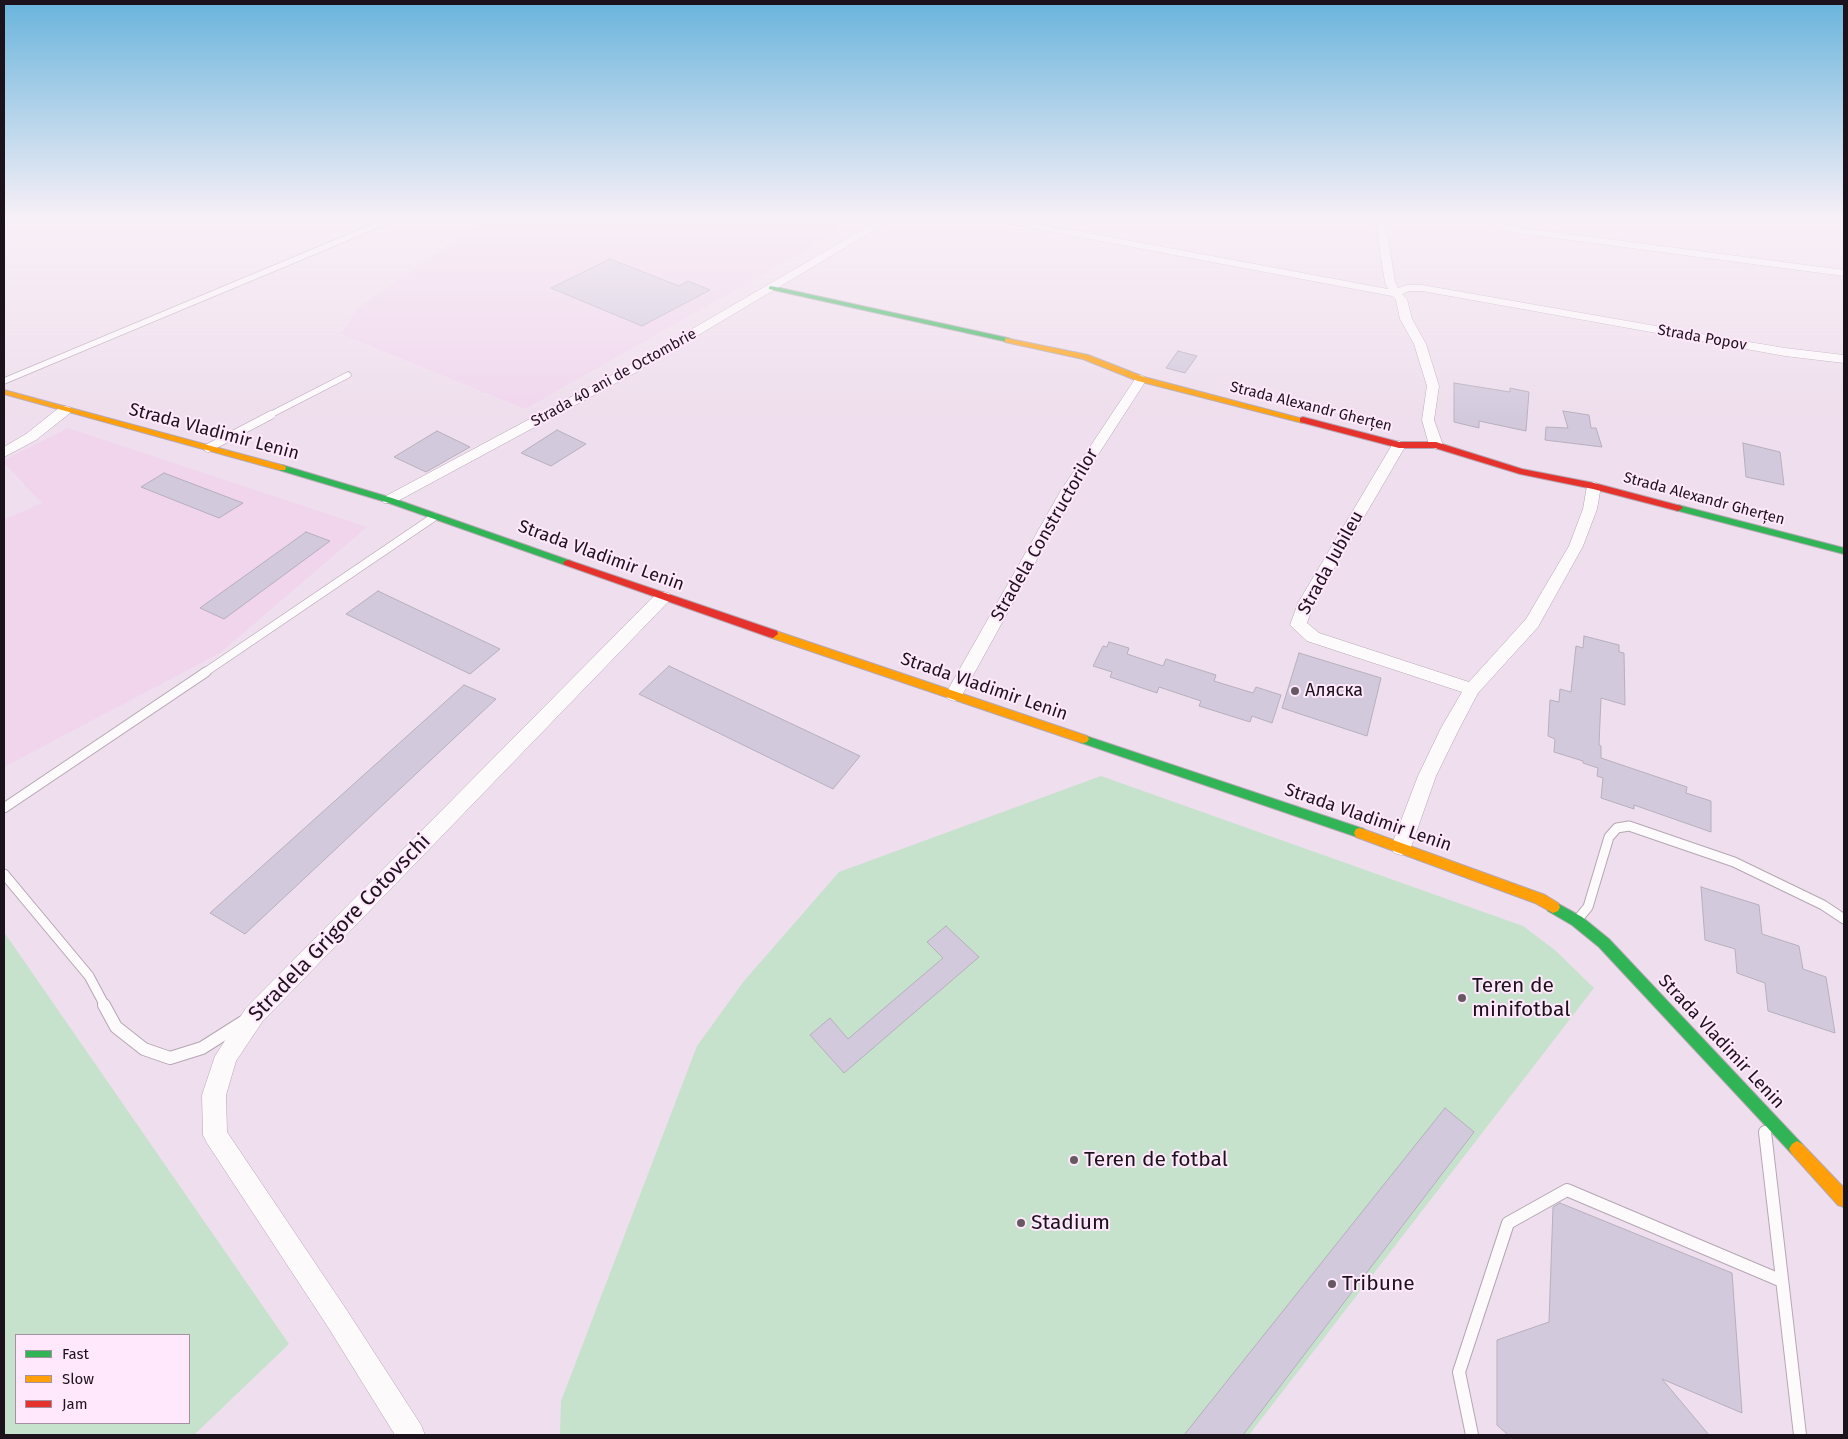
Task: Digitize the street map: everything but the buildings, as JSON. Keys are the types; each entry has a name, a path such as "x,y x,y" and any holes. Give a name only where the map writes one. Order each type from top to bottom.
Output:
{"main road":[{"name":"Strada Alexandr Gherțen","path":"771,288 1085,357 1141,379 1399,445 1436,445 1520,471 1594,486 1844,551"},
{"name":"Strada Vladimir Lenin","path":"4,392 311,476 389,500 663,597 1401,847 1540,899 1576,921 1604,943 1844,1199"}],"street":[{"name":"Strada 40 ani de Octombrie","path":"389,500 630,372 774,286"},
{"name":"Strada Popov","path":"1358,286 1395,293 1408,288 1422,288 1784,352 1844,359"},
{"path":"1392,286 1405,307 1406,319 1420,344 1433,386 1428,420 1436,445"},
{"name":"Stradela Constructorilor","path":"954,695 1066,492 1141,379"},
{"path":"4,453 31,437 65,410"},
{"name":"Strada Jubileu","path":"1399,445 1306,603 1298,625 1313,637 1472,689"},
{"path":"1401,847 1427,776 1450,728 1472,689 1532,623 1576,546 1590,509 1594,486"},
{"name":"Stradela Grigore Cotovschi","path":"411,1435 337,1318 215,1135 214,1095 226,1056 254,1015 663,597"}],"lane":[{"path":"4,381 231,286"},
{"path":"208,448 348,376"},
{"path":"4,808 434,517"},
{"path":"1576,921 1588,907 1609,838 1616,828 1629,826 1734,862 1823,905 1844,918"},
{"path":"4,874 89,976 116,1027 144,1050 170,1058 202,1048 254,1015"},
{"path":"1763,1113 1800,1435"},
{"path":"1472,1435 1459,1372 1508,1223 1567,1190 1782,1281"}],"shaded area":[{"path":"389,286 742,286 525,409 341,334 358,308"},
{"path":"68,428 367,527 220,653 4,767 4,520 42,503 4,463 4,460"}],"green space":[{"name":"Stadium","path":"1101,776 1523,926 1556,951 1594,988 1249,1435 560,1435 561,1401 697,1046 744,981 839,872"},
{"path":"4,932 289,1344 194,1435 4,1435"}],"traffic: fast":[{"path":"771,288 1008,340"},
{"path":"282,468 389,500 568,563"},
{"path":"1678,508 1844,551"},
{"path":"1083,739 1360,833"},
{"path":"1553,907 1577,921 1604,943 1797,1149"}],"traffic: slow":[{"path":"1008,340 1085,357 1141,379 1303,420"},
{"path":"4,392 282,468"},
{"path":"773,634 1083,739"},
{"path":"1360,833 1540,899 1553,907"},
{"path":"1797,1149 1844,1199"}],"traffic: jam":[{"path":"1303,420 1399,445 1436,445 1520,471 1594,486 1678,508"},
{"path":"568,563 773,634"}],"place":[{"name":"Аляска","path":"1295,691"},
{"name":"Teren de minifotbal","path":"1462,998"},
{"name":"Teren de fotbal","path":"1074,1160"},
{"name":"Stadium","path":"1021,1223"},
{"name":"Tribune","path":"1332,1284"}]}
